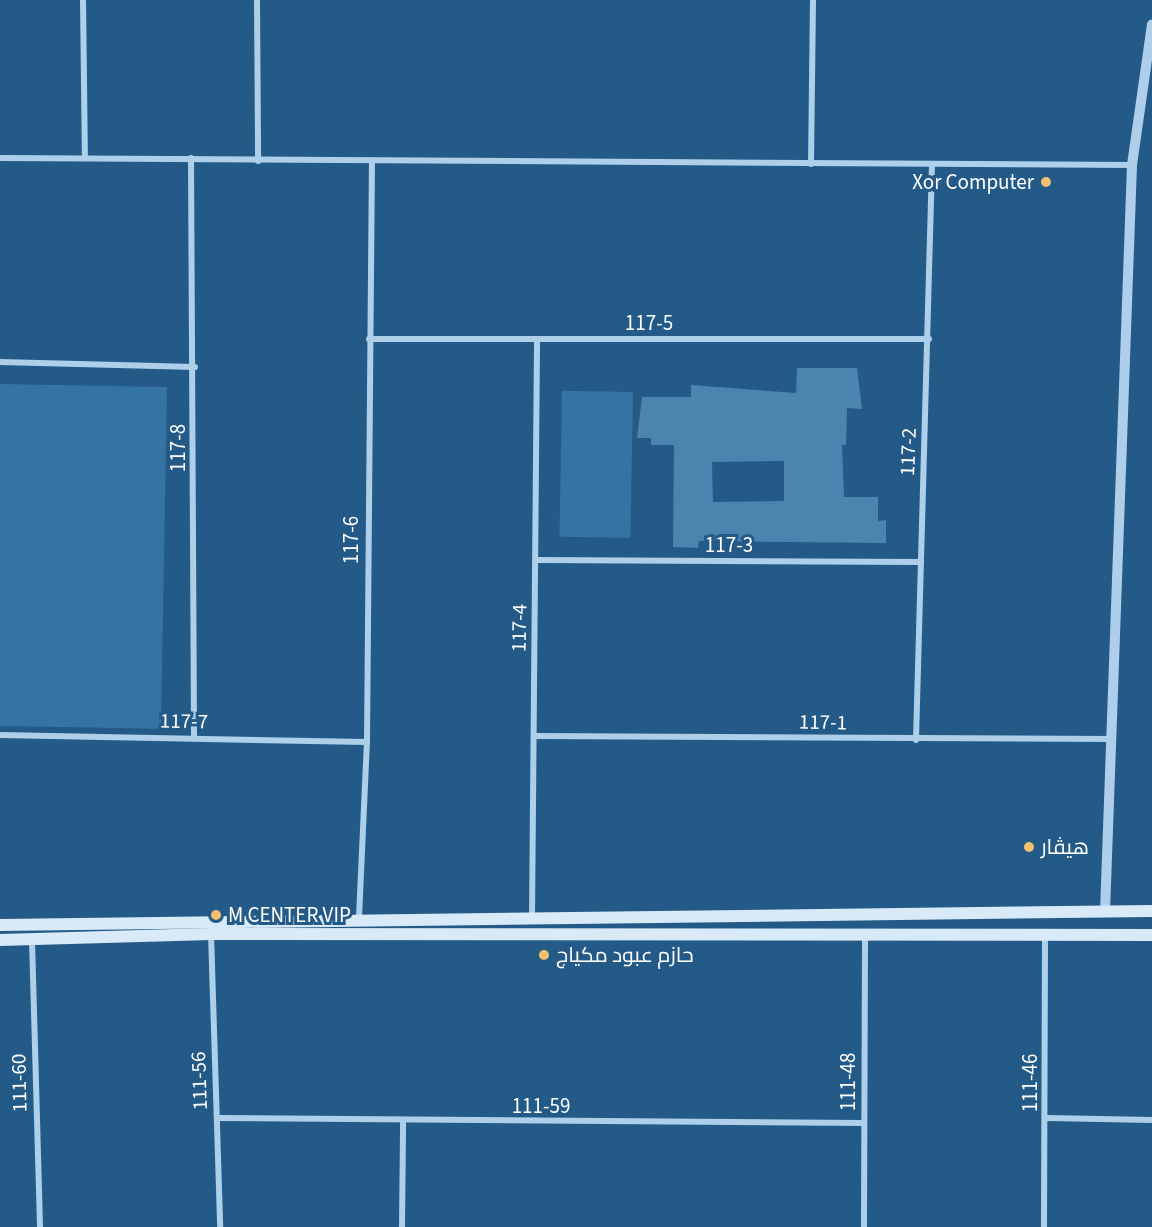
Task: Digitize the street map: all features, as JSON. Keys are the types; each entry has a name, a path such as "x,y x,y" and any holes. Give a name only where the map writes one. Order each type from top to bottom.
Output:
{"main road":[{"path":"0,925 359,917 532,918 1152,911"},
{"path":"0,940 211,934 1045,938 1152,935"}],"street":[{"path":"83,0 85,157"},
{"path":"257,0 258,161"},
{"path":"811,164 813,0"},
{"path":"1105,912 1132,165 1152,24"},
{"path":"0,158 1132,165"},
{"name":"117-8","path":"191,158 195,367 194,738"},
{"name":"117-6","path":"359,917 367,742 372,162"},
{"name":"117-2","path":"916,740 932,164"},
{"name":"117-5","path":"369,339 928,339"},
{"name":"117-4","path":"532,918 537,340"},
{"path":"0,362 195,367"},
{"name":"117-3","path":"536,560 921,562"},
{"name":"117-7","path":"0,735 367,742"},
{"name":"117-1","path":"534,736 916,740 1110,739"},
{"name":"111-56","path":"211,934 220,1227"},
{"name":"111-48","path":"864,1227 865,937"},
{"name":"111-46","path":"1044,1227 1047,1118 1045,938"},
{"name":"111-60","path":"32,939 40,1227"},
{"name":"111-59","path":"217,1118 403,1123 864,1123"},
{"path":"1047,1118 1152,1120"},
{"path":"402,1227 403,1123"}],"shaded area":[{"path":"0,384 167,387 161,729 0,726"},
{"path":"562,391 633,392 630,538 559,537"}],"building":[{"path":"797,368 857,368 862,409 847,408 846,445 842,445 844,497 878,497 878,521 886,520 886,543 699,541 698,548 673,547 674,445 651,445 651,438 637,438 642,397 691,397 691,385 796,393","holes":["784,461 784,501 713,502 712,462"]}],"place":[{"name":"Xor Computer","path":"1046,182"},
{"name":"هيڤار","path":"1029,847"},
{"name":"M CENTER VIP","path":"216,915"},
{"name":"حازم عبود مكياج","path":"544,955"}]}
